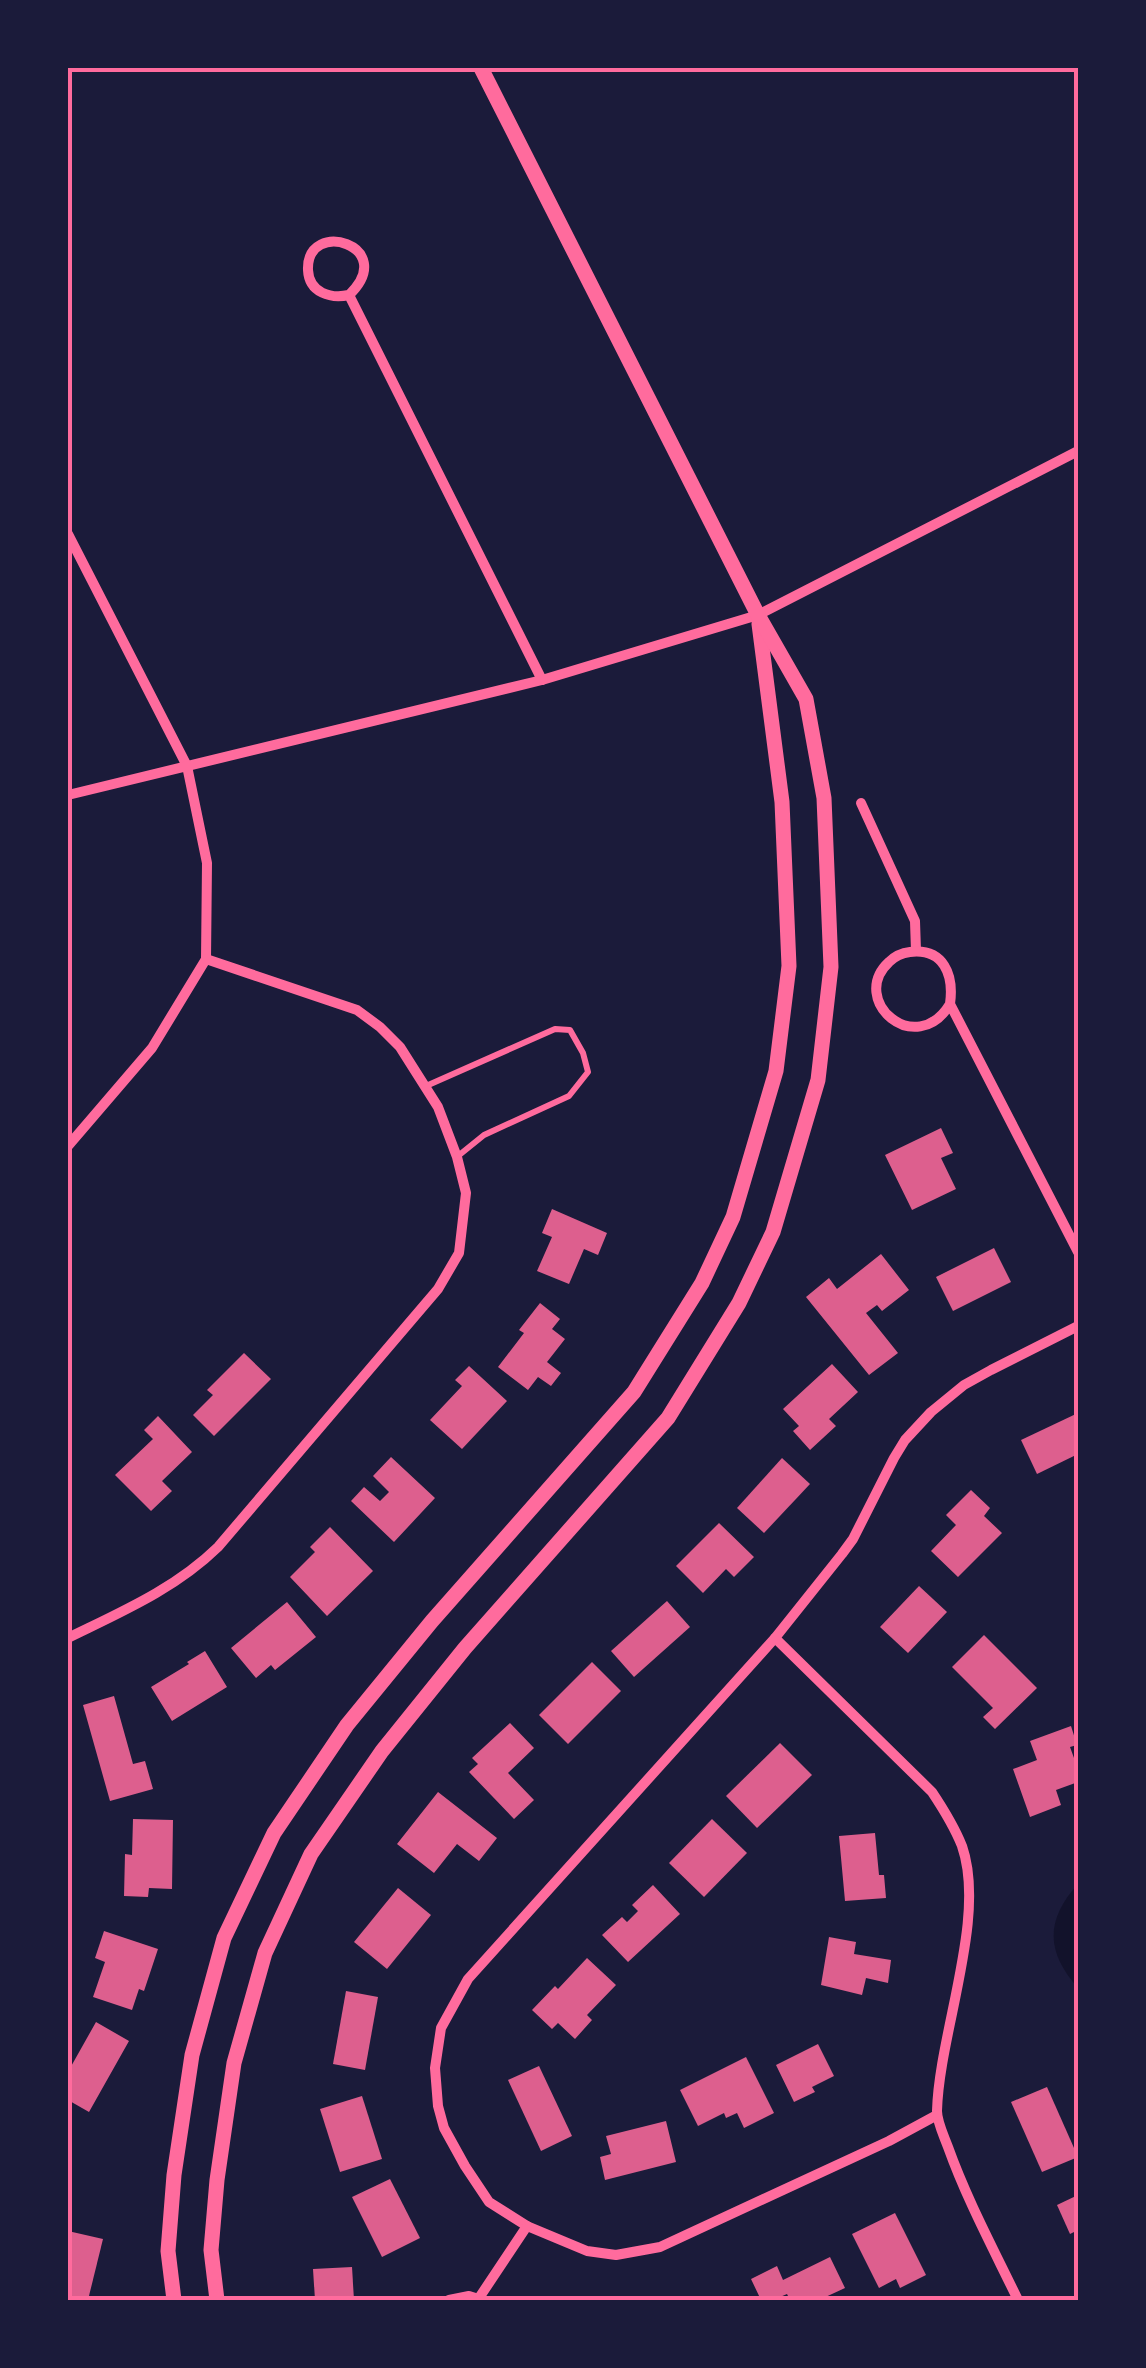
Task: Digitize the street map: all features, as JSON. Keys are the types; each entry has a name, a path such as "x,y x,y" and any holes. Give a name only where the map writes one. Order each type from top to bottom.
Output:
{"street":[{"path":"217,2300 211,2250 234,2063 264,1954 312,1854 382,1750 465,1648 668,1418 740,1303 773,1232 818,1080 831,967 824,798 806,698 758,615 480,68"},
{"path":"334,240 350,244 362,257 365,270 360,284 349,294 335,298 316,290 308,275 309,258 320,245 334,240"},
{"path":"349,294 542,680"},
{"path":"68,795 542,680 758,615 1078,451"},
{"path":"68,534 187,766 207,863 206,959 152,1048 68,1146"},
{"path":"174,2300 168,2251 174,2176 192,2054 224,1938 274,1833 347,1725 634,1392 702,1283 733,1217 776,1071 788,966 782,802 758,615"},
{"path":"862,802 915,921 916,951"},
{"path":"902,953 927,953 944,964 950,976 950,1004 938,1019 920,1027 900,1025 881,1007 876,986 883,968 894,958 902,953"},
{"path":"68,1638 173,1585 200,1564 430,1301 459,1253 466,1193 457,1157 446,1124 400,1047 357,1010 206,959"},
{"path":"950,1004 1078,1252"},
{"path":"937,2115 660,2247 616,2255 587,2252 527,2226 490,2202 444,2128 434,2068 441,2028 468,1979 774,1638 842,1554 899,1449 931,1412 978,1378 1078,1326"},
{"path":"774,1638 932,1792 963,1848 969,1905 937,2115 955,2166 1018,2300"},
{"path":"449,2300 459,2296 481,2299 527,2226"}],"lane":[{"path":"426,1086 555,1029 570,1030 583,1053 588,1072 569,1096 484,1135 457,1157"}],"shaded area":[{"path":"1078,1884 1078,1988 1060,1962 1054,1936 1060,1910"}],"building":[{"path":"941,1128 953,1153 941,1158 956,1189 912,1210 885,1155"},
{"path":"552,1209 607,1233 598,1255 584,1249 569,1284 537,1271 552,1237 542,1233"},
{"path":"994,1248 1011,1282 953,1311 936,1277"},
{"path":"881,1254 909,1290 882,1311 877,1305 866,1313 898,1353 869,1375 806,1297 829,1278 837,1289"},
{"path":"540,1303 560,1319 552,1329 565,1339 547,1362 561,1373 551,1386 538,1377 528,1390 498,1367 524,1333 519,1330"},
{"path":"244,1353 271,1379 214,1436 193,1415 213,1395 207,1390"},
{"path":"832,1364 858,1392 829,1419 836,1426 810,1450 793,1431 799,1426 783,1409"},
{"path":"469,1366 507,1401 462,1449 430,1420 462,1386 455,1380"},
{"path":"1078,1413 1078,1454 1037,1474 1021,1440"},
{"path":"158,1416 192,1452 162,1481 172,1491 151,1511 115,1475 153,1439 144,1430"},
{"path":"391,1457 435,1498 394,1542 351,1501 364,1487 380,1501 389,1492 373,1476"},
{"path":"782,1458 810,1484 764,1533 737,1508"},
{"path":"971,1490 990,1508 984,1516 1002,1533 958,1577 931,1551 956,1525 946,1515"},
{"path":"719,1523 754,1557 734,1577 726,1569 703,1593 676,1566"},
{"path":"330,1527 373,1571 327,1616 290,1577 315,1552 310,1547"},
{"path":"919,1586 947,1612 908,1653 880,1627"},
{"path":"667,1601 690,1627 634,1677 611,1651"},
{"path":"287,1602 316,1637 275,1670 271,1665 256,1678 231,1648"},
{"path":"984,1635 1037,1688 995,1729 983,1717 993,1708 952,1667"},
{"path":"205,1651 227,1687 172,1721 151,1687"},
{"path":"592,1662 621,1691 568,1744 539,1715"},
{"path":"114,1696 133,1764 145,1761 153,1789 110,1801 83,1705"},
{"path":"510,1723 534,1748 508,1773 534,1800 514,1819 469,1772 478,1764 472,1758"},
{"path":"1071,1726 1077,1745 1070,1747 1078,1782 1056,1790 1061,1805 1030,1817 1013,1769 1037,1760 1030,1741"},
{"path":"780,1743 812,1775 757,1828 726,1796"},
{"path":"438,1792 497,1838 479,1861 457,1844 434,1873 397,1844"},
{"path":"133,1819 173,1820 172,1889 149,1888 148,1897 124,1896 125,1854 132,1855"},
{"path":"712,1819 747,1853 704,1897 669,1863"},
{"path":"875,1833 879,1875 884,1875 886,1898 845,1901 839,1836"},
{"path":"653,1885 680,1914 628,1962 602,1935 622,1917 627,1922 638,1911 632,1905"},
{"path":"398,1888 431,1915 387,1969 354,1942"},
{"path":"104,1931 158,1949 144,1991 139,1989 132,2010 93,1997 105,1962 95,1958"},
{"path":"829,1937 856,1942 854,1954 891,1960 888,1983 866,1978 862,1995 821,1985"},
{"path":"587,1958 616,1985 587,2015 592,2020 575,2039 558,2023 552,2029 532,2010"},
{"path":"346,1991 378,1997 365,2070 333,2064"},
{"path":"96,2022 129,2041 89,2112 68,2100 68,2069"},
{"path":"818,2044 834,2076 812,2087 815,2092 794,2102 776,2065"},
{"path":"746,2057 774,2113 744,2128 737,2113 726,2118 724,2113 698,2126 680,2090"},
{"path":"539,2066 572,2136 541,2151 508,2080"},
{"path":"1047,2087 1078,2157 1042,2172 1011,2102"},
{"path":"362,2096 382,2159 340,2172 320,2109"},
{"path":"666,2121 676,2162 605,2180 600,2157 611,2154 606,2136"},
{"path":"390,2179 420,2238 382,2257 352,2197"},
{"path":"1078,2195 1078,2230 1070,2234 1057,2205"},
{"path":"895,2213 926,2275 900,2288 896,2279 879,2288 852,2234"},
{"path":"68,2231 103,2239 88,2300 68,2300"},
{"path":"830,2257 845,2288 819,2300 790,2300 787,2294 761,2300 751,2279 777,2266 783,2280"},
{"path":"352,2267 354,2300 315,2300 313,2269"}]}
